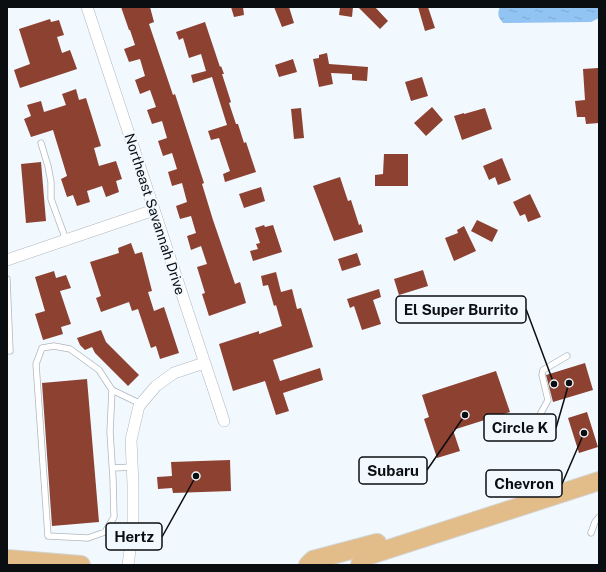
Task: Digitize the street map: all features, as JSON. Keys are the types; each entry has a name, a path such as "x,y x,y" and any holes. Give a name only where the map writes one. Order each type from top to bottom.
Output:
{"main road":[{"path":"308,565 313,560 358,560 599,481"},
{"path":"7,559 81,565"},
{"path":"322,565 344,560 358,560"}],"street":[{"name":"Northeast Savannah Drive","path":"87,7 224,421"},
{"path":"7,260 154,210"},
{"path":"128,565 133,528 132,440 139,406 156,386 174,373 204,363"}],"lane":[{"path":"41,143 51,182 51,199 66,240"},
{"path":"7,279 10,351 7,351"},
{"path":"112,390 110,432 113,468 114,517 105,532 88,538 48,536 36,364 42,348 54,346 70,349 99,370 112,390 141,404"},
{"path":"536,422 548,400 542,375 543,370 567,356"},
{"path":"113,468 133,467"},
{"path":"591,533 595,522 599,517"}],"water":[{"path":"500,7 599,7 599,18 591,22 503,23 498,15"}],"building":[{"path":"121,7 150,7 154,22 149,24 173,95 175,94 204,183 202,184 213,220 235,284 240,282 246,303 209,316 202,294 205,293 197,267 207,264 201,246 191,250 187,236 196,233 191,216 180,219 176,206 187,202 182,183 172,186 168,172 177,169 172,153 163,156 158,141 167,138 162,121 152,124 147,110 156,107 150,90 140,94 135,80 145,76 140,59 129,62 124,49 135,45"},
{"path":"231,7 243,7 244,15 234,17"},
{"path":"274,7 289,7 294,23 282,27"},
{"path":"340,7 353,7 352,17 339,15"},
{"path":"358,7 375,7 388,21 380,29"},
{"path":"418,7 428,7 435,28 425,31"},
{"path":"50,19 51,22 59,20 64,35 57,37 62,53 70,50 77,69 20,88 14,70 30,64 19,29"},
{"path":"205,22 220,67 221,66 224,74 222,74 236,124 238,124 244,143 246,142 256,172 225,182 223,174 230,171 219,138 211,140 208,131 227,125 212,77 193,83 191,75 206,71 201,54 189,58 183,38 179,40 176,32"},
{"path":"327,53 329,64 368,67 367,81 352,80 352,74 331,73 333,84 319,87 313,59 319,58 319,55"},
{"path":"293,59 297,72 279,77 275,65"},
{"path":"598,68 599,123 586,124 585,117 577,117 575,101 585,100 583,69"},
{"path":"422,77 428,96 411,101 405,82"},
{"path":"76,89 79,100 86,98 101,146 94,148 99,166 116,161 122,179 116,181 119,192 106,197 102,186 87,191 90,202 77,206 73,195 67,197 61,179 67,176 53,130 31,137 24,119 31,116 27,105 41,101 44,112 66,105 62,94"},
{"path":"432,107 443,120 426,136 414,123"},
{"path":"301,108 304,138 294,139 291,109"},
{"path":"485,108 492,129 462,140 454,116"},
{"path":"384,154 408,154 408,186 375,186 375,175 383,174"},
{"path":"502,158 511,180 498,185 495,177 489,180 483,166"},
{"path":"41,162 46,221 26,223 21,164"},
{"path":"340,177 348,201 351,200 359,225 361,224 363,232 334,241 313,186"},
{"path":"261,187 265,201 244,208 239,194"},
{"path":"530,194 541,217 528,222 525,214 520,216 513,202"},
{"path":"477,220 498,230 492,242 471,231"},
{"path":"264,225 265,227 273,225 282,252 253,261 250,251 258,249 256,244 260,243 255,228"},
{"path":"464,226 476,251 454,261 445,238 458,233 457,230"},
{"path":"131,243 135,254 142,252 152,291 148,292 154,311 164,307 179,353 160,359 156,346 151,348 138,309 132,311 129,302 101,312 96,298 101,296 90,262 119,253 118,248"},
{"path":"357,253 361,265 342,271 338,259"},
{"path":"423,270 428,286 399,295 394,279"},
{"path":"54,271 56,278 66,275 71,288 60,291 71,324 61,327 63,334 43,340 35,314 45,311 35,277"},
{"path":"276,272 281,292 292,289 297,309 301,308 313,347 273,360 280,381 320,368 323,380 283,393 289,411 276,415 265,381 233,391 219,344 259,331 259,334 282,326 268,285 263,286 261,276"},
{"path":"379,289 381,297 373,300 381,324 362,330 354,306 350,308 347,299"},
{"path":"101,330 106,342 139,375 128,386 95,353 92,347 85,350 80,345 77,338"},
{"path":"585,363 593,390 553,402 546,375"},
{"path":"496,371 510,412 453,430 460,451 437,458 424,419 429,417 422,395"},
{"path":"87,379 99,522 52,526 42,383"},
{"path":"587,412 598,447 579,453 568,418"},
{"path":"230,460 231,491 173,493 172,488 158,489 157,477 172,476 171,462"}],"place":[{"name":"Circle K","path":"569,383"},
{"name":"El Super Burrito","path":"554,384"},
{"name":"Subaru","path":"465,415"},
{"name":"Chevron","path":"584,433"},
{"name":"Hertz","path":"196,476"}]}
